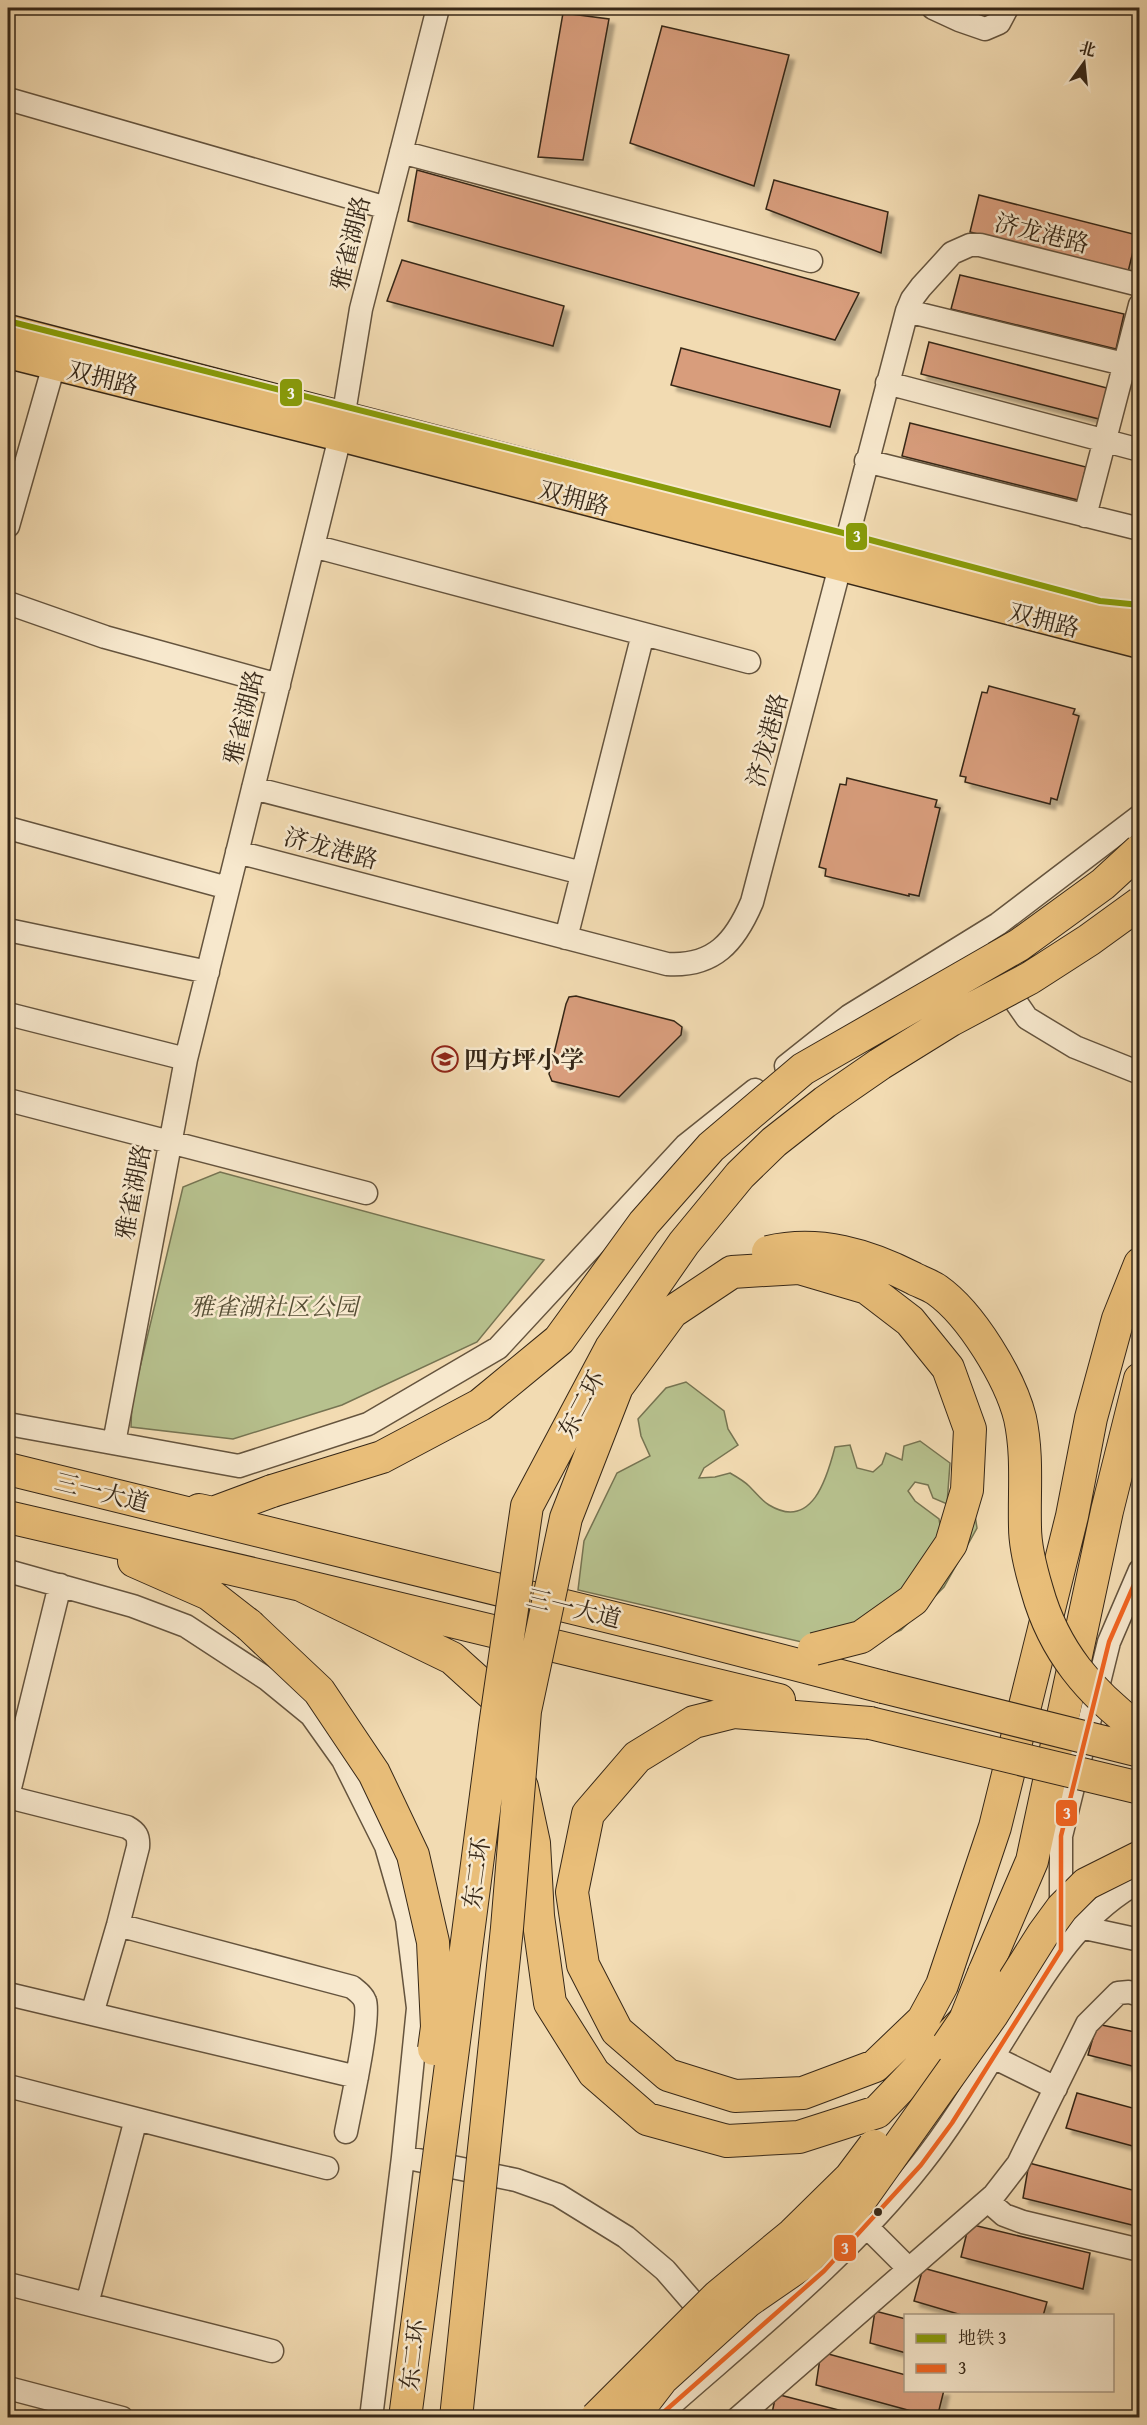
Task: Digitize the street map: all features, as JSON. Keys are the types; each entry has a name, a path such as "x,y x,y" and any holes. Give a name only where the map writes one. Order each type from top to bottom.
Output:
{"highway":[{"path":"11,1470 213,1513 272,1491 382,1457 480,1405 559,1340 644,1222 711,1147 803,1069 1019,945 1103,884 1140,850"},
{"path":"611,1348 684,1243 740,1175 774,1143 825,1102 880,1064 951,1020 1030,978 1089,940 1140,903"},
{"path":"611,1348 685,1280 723,1262 777,1250 822,1248 859,1254 937,1290 961,1313 990,1352 1008,1384 1020,1418 1026,1455 1025,1530 1037,1591 1052,1631 1067,1658 1090,1688 1113,1710 1140,1730"},
{"path":"870,1723 734,1712 694,1722 637,1757 588,1814 572,1892 583,1965 617,2031 668,2075 735,2096 803,2093 875,2067 923,2020 942,1985 995,1827 1072,1516 1091,1418 1118,1319 1140,1264"},
{"path":"456,2418 507,1928 525,1711 566,1518 616,1387 672,1312 732,1272 799,1268 867,1288 910,1321 948,1368 970,1429 967,1490 951,1544 913,1600 861,1637 814,1649 663,1630"},
{"name":"东二环","path":"405,2418 495,1726 527,1506 611,1348"},
{"path":"596,2418 718,2296 793,2234 850,2178 919,2087 965,2020 1032,1861 1128,1424 1140,1379"},
{"name":"三一大道","path":"11,1470 663,1630 1140,1751"},
{"name":"三一大道","path":"8,1517 301,1585 1140,1788"},
{"path":"38,1524 151,1568 209,1594 249,1625 319,1691 374,1773 413,1855 433,1942 437,2027 383,2418"},
{"path":"301,1585 452,1658 505,1706 534,1843 538,1916 550,2003 594,2073 647,2119 727,2141 799,2137 877,2112 965,2020"},
{"path":"632,2418 662,2379 748,2301 803,2263 849,2216 992,2015 1062,1908 1086,1884 1140,1857"}],"main road":[{"name":"双拥路","path":"8,329 342,427 843,557 1140,644"},
{"name":"双拥路","path":"8,354 342,427"},
{"name":"双拥路","path":"843,557 1140,623"}],"street":[{"name":"雅雀湖路","path":"114,1443 186,1059 342,427 361,309 438,8"},
{"path":"933,8 985,29 999,23 1007,8"},
{"path":"8,99 387,208"},
{"path":"401,152 812,261"},
{"name":"济龙港路","path":"237,852 667,964 696,963 726,946 741,927 752,902 866,461 912,299 952,253 970,245 980,245 1140,285"},
{"path":"1085,516 1105,442 1132,366 1140,305"},
{"path":"907,311 1132,366"},
{"path":"8,526 54,365"},
{"path":"887,382 1140,450"},
{"path":"866,461 1140,530"},
{"path":"313,546 749,662"},
{"path":"8,603 105,637 279,685"},
{"path":"566,938 643,634"},
{"path":"253,788 582,873"},
{"path":"8,1424 239,1466 378,1419 498,1348 686,1145 849,1016 998,924 1140,816"},
{"path":"8,828 228,888"},
{"path":"8,930 208,972"},
{"path":"973,939 1028,1018 1075,1047 1140,1073"},
{"path":"8,1014 186,1059"},
{"path":"8,1100 366,1193"},
{"path":"1061,1950 1061,1836 1109,1642 1140,1570"},
{"path":"8,1571 133,1606 186,1626 267,1679 311,1715 344,1760 386,1846 407,1919 418,2008 403,2157 371,2418"},
{"path":"60,1585 8,1797 126,1827 134,1831 138,1837 138,1847 118,1925 92,2014"},
{"path":"656,2418 824,2271 866,2226 921,2164 952,2123 1061,1950 1080,1927 1117,1893 1140,1881"},
{"path":"118,1925 352,1987 366,2002 357,2077 346,2132"},
{"path":"1080,1927 1140,1940"},
{"path":"738,2418 988,2201 1007,2181 1018,2164 1087,2024 1118,1994 1129,1992 1140,1995"},
{"path":"8,1994 357,2077"},
{"path":"993,2057 1056,2088"},
{"path":"8,2086 327,2168"},
{"path":"87,2304 136,2119"},
{"path":"403,2157 516,2180 558,2194 626,2237 666,2270 734,2349"},
{"path":"988,2201 1004,2215 1023,2222 1140,2250"},
{"path":"866,2226 909,2269"},
{"path":"8,2284 272,2350"},
{"path":"8,2388 122,2418"}],"green space":[{"name":"雅雀湖社区公园","path":"220,1172 544,1260 477,1342 342,1405 233,1439 131,1427 132,1401 183,1187"},
{"path":"686,1382 724,1411 728,1429 738,1445 704,1468 699,1478 730,1473 747,1484 766,1503 784,1511 796,1511 807,1506 815,1497 822,1486 835,1447 850,1445 857,1468 873,1472 882,1464 886,1453 902,1460 904,1446 920,1441 950,1463 947,1504 933,1498 928,1485 915,1482 908,1491 915,1501 939,1519 940,1525 974,1509 977,1528 944,1587 901,1630 849,1653 578,1590 584,1541 617,1473 650,1456 641,1436 638,1419 666,1388"}],"building":[{"path":"563,13 609,19 583,160 538,157"},
{"path":"662,26 789,55 754,186 630,143"},
{"path":"417,170 859,293 835,340 408,221"},
{"path":"774,180 888,212 881,253 766,209"},
{"path":"979,195 1137,235 1128,272 970,232"},
{"path":"402,260 564,306 553,346 387,301"},
{"path":"960,275 1124,314 1116,349 951,309"},
{"path":"929,342 1107,388 1099,419 921,374"},
{"path":"681,348 840,390 830,427 671,385"},
{"path":"910,423 1086,467 1078,500 902,456"},
{"path":"989,686 1075,709 1073,714 1079,716 1057,800 1051,798 1050,804 965,782 966,777 960,776 982,692 987,693"},
{"path":"847,778 937,800 935,807 940,808 919,896 909,894 909,896 825,876 826,869 819,867 840,784 846,785"},
{"path":"576,996 674,1021 682,1027 681,1035 619,1097 552,1081 549,1074 566,1004 569,997"},
{"path":"1097,2024 1140,2033 1140,2068 1088,2055"},
{"path":"1077,2093 1140,2110 1140,2148 1066,2128"},
{"path":"1029,2163 1140,2192 1140,2227 1023,2198"},
{"path":"969,2224 1090,2253 1083,2289 961,2257"},
{"path":"923,2268 1047,2302 1044,2314 958,2314 914,2301"},
{"path":"875,2311 904,2318 904,2352 870,2343"},
{"path":"821,2352 904,2374 904,2392 944,2392 937,2418 816,2385"},
{"path":"776,2394 870,2418 771,2418"}],"metro line":[{"name":"3","path":"8,321 863,538 1100,601 1140,605"}],"transit line":[{"name":"3","path":"657,2418 824,2271 921,2165 952,2123 1061,1950 1061,1836 1109,1642 1140,1571"}],"place":[{"name":"四方坪小学","path":"445,1059"}]}
